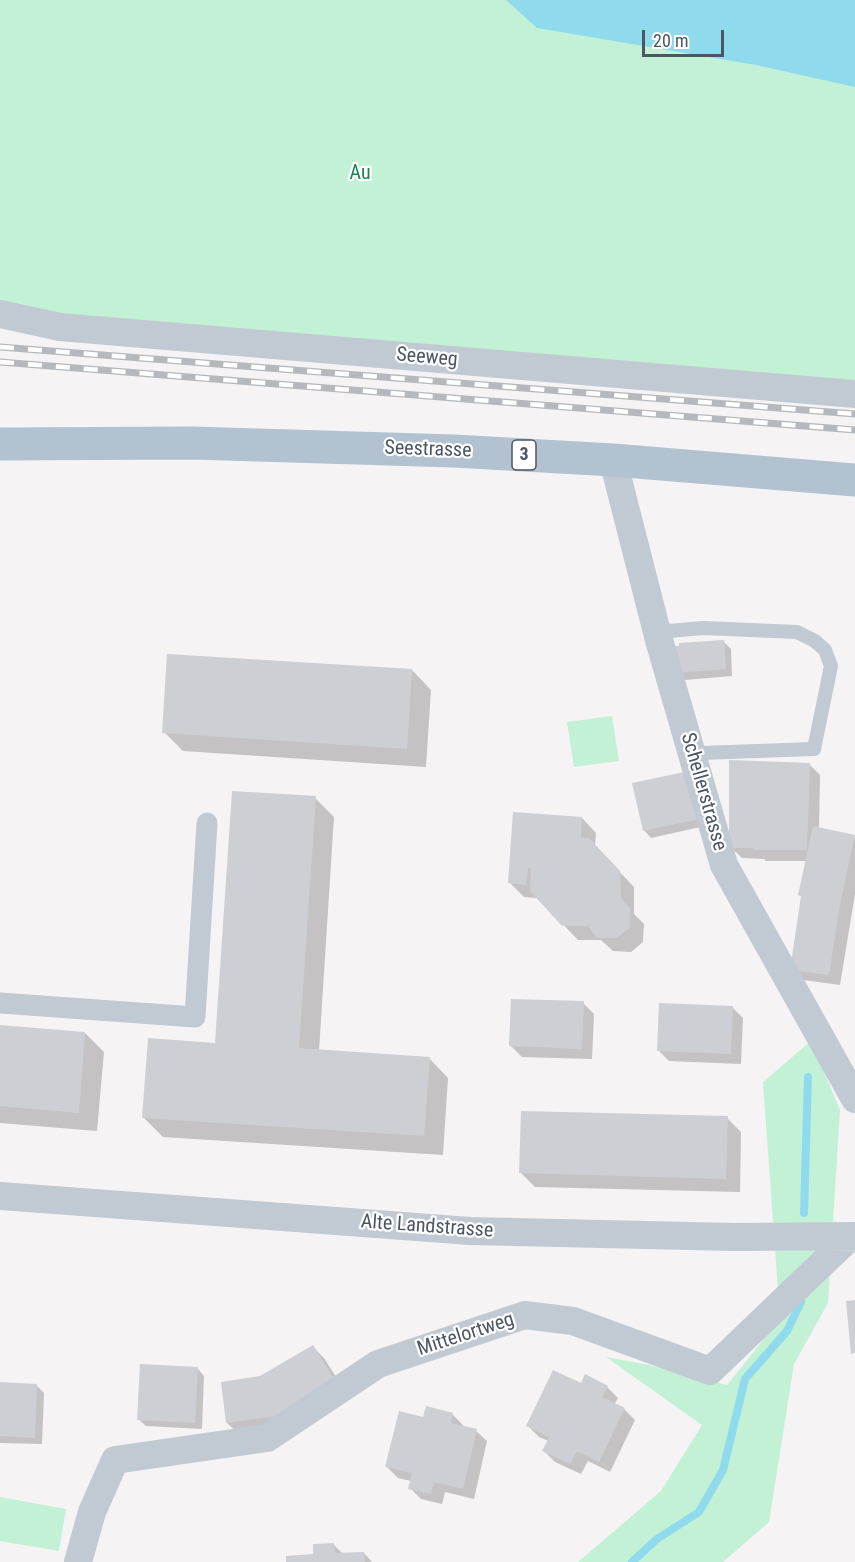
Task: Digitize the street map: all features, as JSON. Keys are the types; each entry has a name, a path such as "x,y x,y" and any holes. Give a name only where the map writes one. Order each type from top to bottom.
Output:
{"main road":[{"name":"Seestrasse","path":"0,444 204,443 454,451 613,460 855,480"}],"street":[{"name":"Seeweg","path":"0,314 60,327 855,394"},
{"name":"Schellerstrasse","path":"613,460 657,632 724,865 855,1099"},
{"path":"0,1003 195,1017 207,822"},
{"name":"Alte Landstrasse","path":"0,1196 470,1231 734,1237 853,1236"},
{"name":"Mittelortweg","path":"78,1562 92,1512 114,1460 267,1438 378,1364 525,1315 573,1321 710,1371 853,1236"}],"lane":[{"path":"657,632 703,628 797,632 825,650 831,666 814,749 691,755"}],"green space":[{"name":"Au","path":"0,0 540,0 855,36 855,394 0,314"},
{"path":"612,716 619,761 574,767 567,722"},
{"path":"811,1041 840,1110 828,1303 794,1364 769,1522 723,1562 578,1562 661,1491 702,1425 606,1357 649,1365 727,1385 780,1319 763,1082"},
{"path":"0,1497 66,1509 59,1551 0,1541"}],"water":[{"path":"506,0 855,0 855,87 756,65 537,28"}],"building":[{"path":"724,640 726,669 676,673 671,646 679,646 679,643"},
{"path":"167,654 412,669 407,749 162,733"},
{"path":"729,760 810,763 807,850 729,848"},
{"path":"689,771 699,819 643,831 632,783"},
{"path":"232,791 316,796 299,1048 430,1057 424,1136 142,1118 148,1038 215,1043"},
{"path":"513,812 582,817 581,837 589,838 620,871 621,898 630,909 630,928 616,938 597,938 588,926 562,926 530,891 531,868 528,868 526,885 508,883"},
{"path":"813,826 855,835 840,904 829,975 790,970 801,896 798,895"},
{"path":"511,999 584,1001 582,1049 509,1046"},
{"path":"659,1003 733,1006 731,1054 657,1051"},
{"path":"0,1025 85,1032 79,1113 0,1106"},
{"path":"521,1111 728,1116 726,1179 519,1173"},
{"path":"855,1300 855,1353 851,1354 846,1301"},
{"path":"313,1345 335,1380 277,1416 226,1423 221,1382 260,1376"},
{"path":"140,1364 198,1367 195,1423 137,1420"},
{"path":"553,1370 581,1383 585,1374 608,1386 602,1397 625,1408 599,1462 577,1451 570,1464 542,1451 549,1437 526,1426"},
{"path":"0,1382 37,1384 35,1438 0,1436"},
{"path":"426,1406 453,1413 451,1423 477,1429 463,1489 434,1482 431,1494 408,1489 412,1473 385,1467 399,1411 423,1417"},
{"path":"334,1543 335,1553 364,1552 365,1562 286,1562 286,1556 313,1554 313,1544"}],"waterway":[{"path":"804,1213 808,1077"},
{"path":"632,1562 657,1539 699,1512 723,1470 745,1379 787,1331 801,1302"}],"railway":[{"path":"0,347 855,414"},
{"path":"0,362 855,430"}]}
